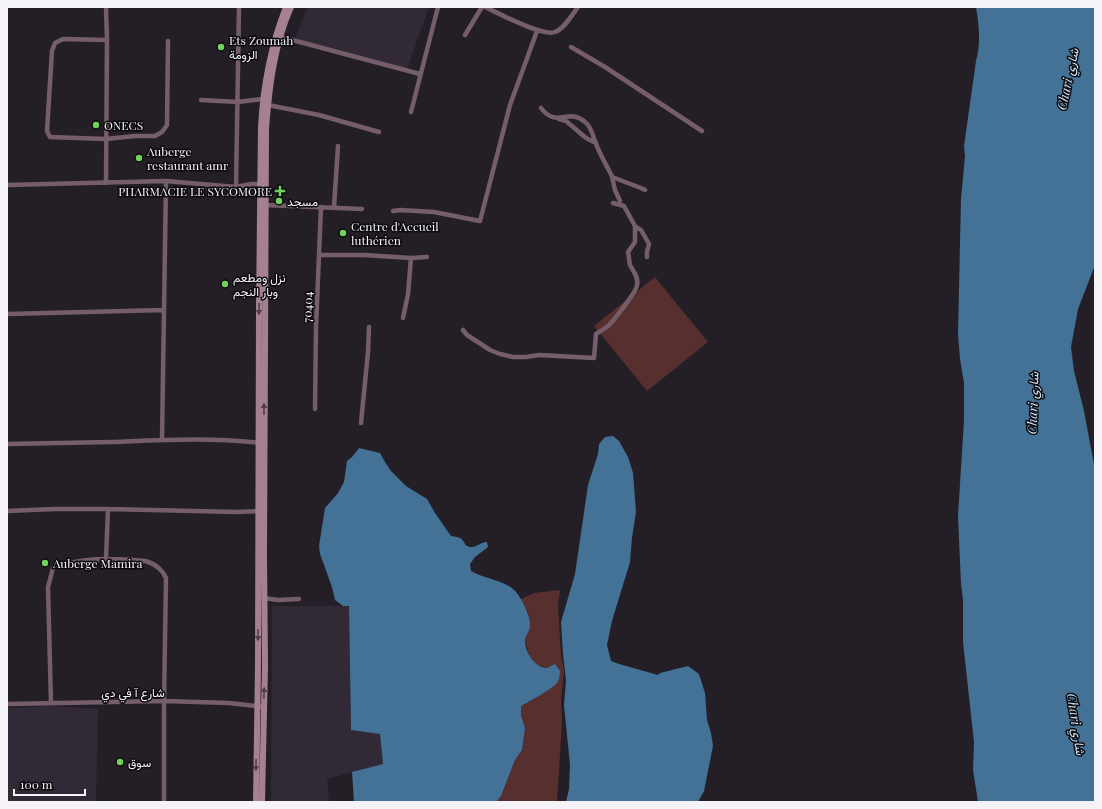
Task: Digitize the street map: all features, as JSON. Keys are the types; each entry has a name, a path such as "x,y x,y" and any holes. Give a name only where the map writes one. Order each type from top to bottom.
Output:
{"main road":[{"path":"256,802 261,707 265,666 261,444 263,184 261,128 263,99 271,58 277,32 286,7"},
{"path":"262,802 259,511 265,205 263,184 266,129 272,73 281,37 291,7"}],"street":[{"path":"106,7 106,183"},
{"path":"236,188 239,7"},
{"path":"411,112 438,7"},
{"path":"465,35 484,7 537,31 549,33 555,32 562,26 578,7"},
{"path":"393,211 434,212 480,221 510,105 537,31"},
{"path":"281,37 420,74"},
{"path":"107,40 63,39 55,43 52,51 47,131 50,137 65,136 106,139 135,136 155,136 162,132 167,125 168,41"},
{"path":"571,47 605,66 702,131"},
{"path":"201,100 238,102 263,99"},
{"path":"268,105 319,115 379,132"},
{"path":"541,108 548,116 555,119 576,116 585,121 589,126 612,178 620,201"},
{"path":"558,118 566,121 586,138 596,143"},
{"path":"334,207 338,146"},
{"path":"612,178 645,190"},
{"path":"7,185 166,181 236,188 251,184 263,184"},
{"path":"162,440 166,181"},
{"path":"613,203 624,206 635,226 641,230 649,244 646,252 647,257"},
{"path":"265,205 321,206 362,209"},
{"name":"70404","path":"315,409 316,326 321,206"},
{"path":"464,330 467,335 490,350 506,356 526,357 539,354 594,358 596,334 609,325 627,304 638,285 637,277 630,264 628,252 635,242 635,226"},
{"path":"319,255 364,255 411,258 427,257"},
{"path":"403,318 408,294 411,258"},
{"path":"7,314 164,310"},
{"path":"361,422 369,327"},
{"path":"7,444 162,440 233,440 261,444"},
{"path":"7,511 108,509 236,512 259,511"},
{"path":"106,558 108,509"},
{"path":"51,703 48,587 53,568 65,564 106,558 149,562 159,567 166,578 164,802"},
{"path":"264,598 278,600 299,599"},
{"name":"شارع آ في دي","path":"7,704 164,701 229,703 261,707"}],"shaded area":[{"path":"307,7 429,7 407,69 295,40"},
{"path":"655,277 708,342 647,391 594,326"},
{"path":"560,590 558,606 561,655 564,670 561,700 562,722 557,802 496,802 501,796 515,760 522,750 525,728 521,715 521,706 551,688 547,668 537,665 529,656 525,640 530,626 528,613 521,599 534,593"},
{"path":"272,606 349,606 351,730 380,734 383,764 327,779 329,802 271,802"},
{"path":"50,706 98,709 96,802 7,802 7,708"}],"water":[{"name":"Chari شاري","path":"976,7 1095,7 1095,265 1078,309 1071,347 1074,371 1084,411 1095,470 1095,802 978,802 973,770 974,742 963,642 963,600 958,516 964,420 964,383 958,334 961,199 965,156 964,146 979,48 979,27"},
{"path":"613,436 619,441 628,457 633,473 636,512 630,562 612,621 607,645 611,661 619,664 658,675 660,673 688,666 699,674 705,693 707,720 713,746 704,791 698,802 566,802 569,789 570,765 564,705 566,680 561,622 575,574 588,485 598,454 599,444 605,437"},
{"path":"359,448 380,453 391,471 406,486 427,499 451,536 460,538 469,547 474,547 487,542 488,547 475,557 470,564 471,571 506,584 516,592 528,613 530,622 530,628 525,641 529,654 538,665 547,668 555,664 560,671 560,676 554,686 521,706 521,715 525,728 522,750 515,760 501,796 496,802 354,802 352,772 383,764 380,734 351,730 349,606 343,606 335,600 320,554 319,546 325,508 338,493 344,482 347,461"}],"place":[{"name":"Ets Zoumah الزومة","path":"221,47"},
{"name":"ONECS","path":"96,125"},
{"name":"Auberge restaurant amr","path":"139,158"},
{"name":"PHARMACIE LE SYCOMORE","path":"280,191"},
{"name":"مسجد","path":"279,201"},
{"name":"Centre d'Accueil luthérien","path":"343,233"},
{"name":"نزل ومطعم وبار النجم","path":"225,284"},
{"name":"Auberge Mamira","path":"45,563"},
{"name":"سوق","path":"120,762"}]}
